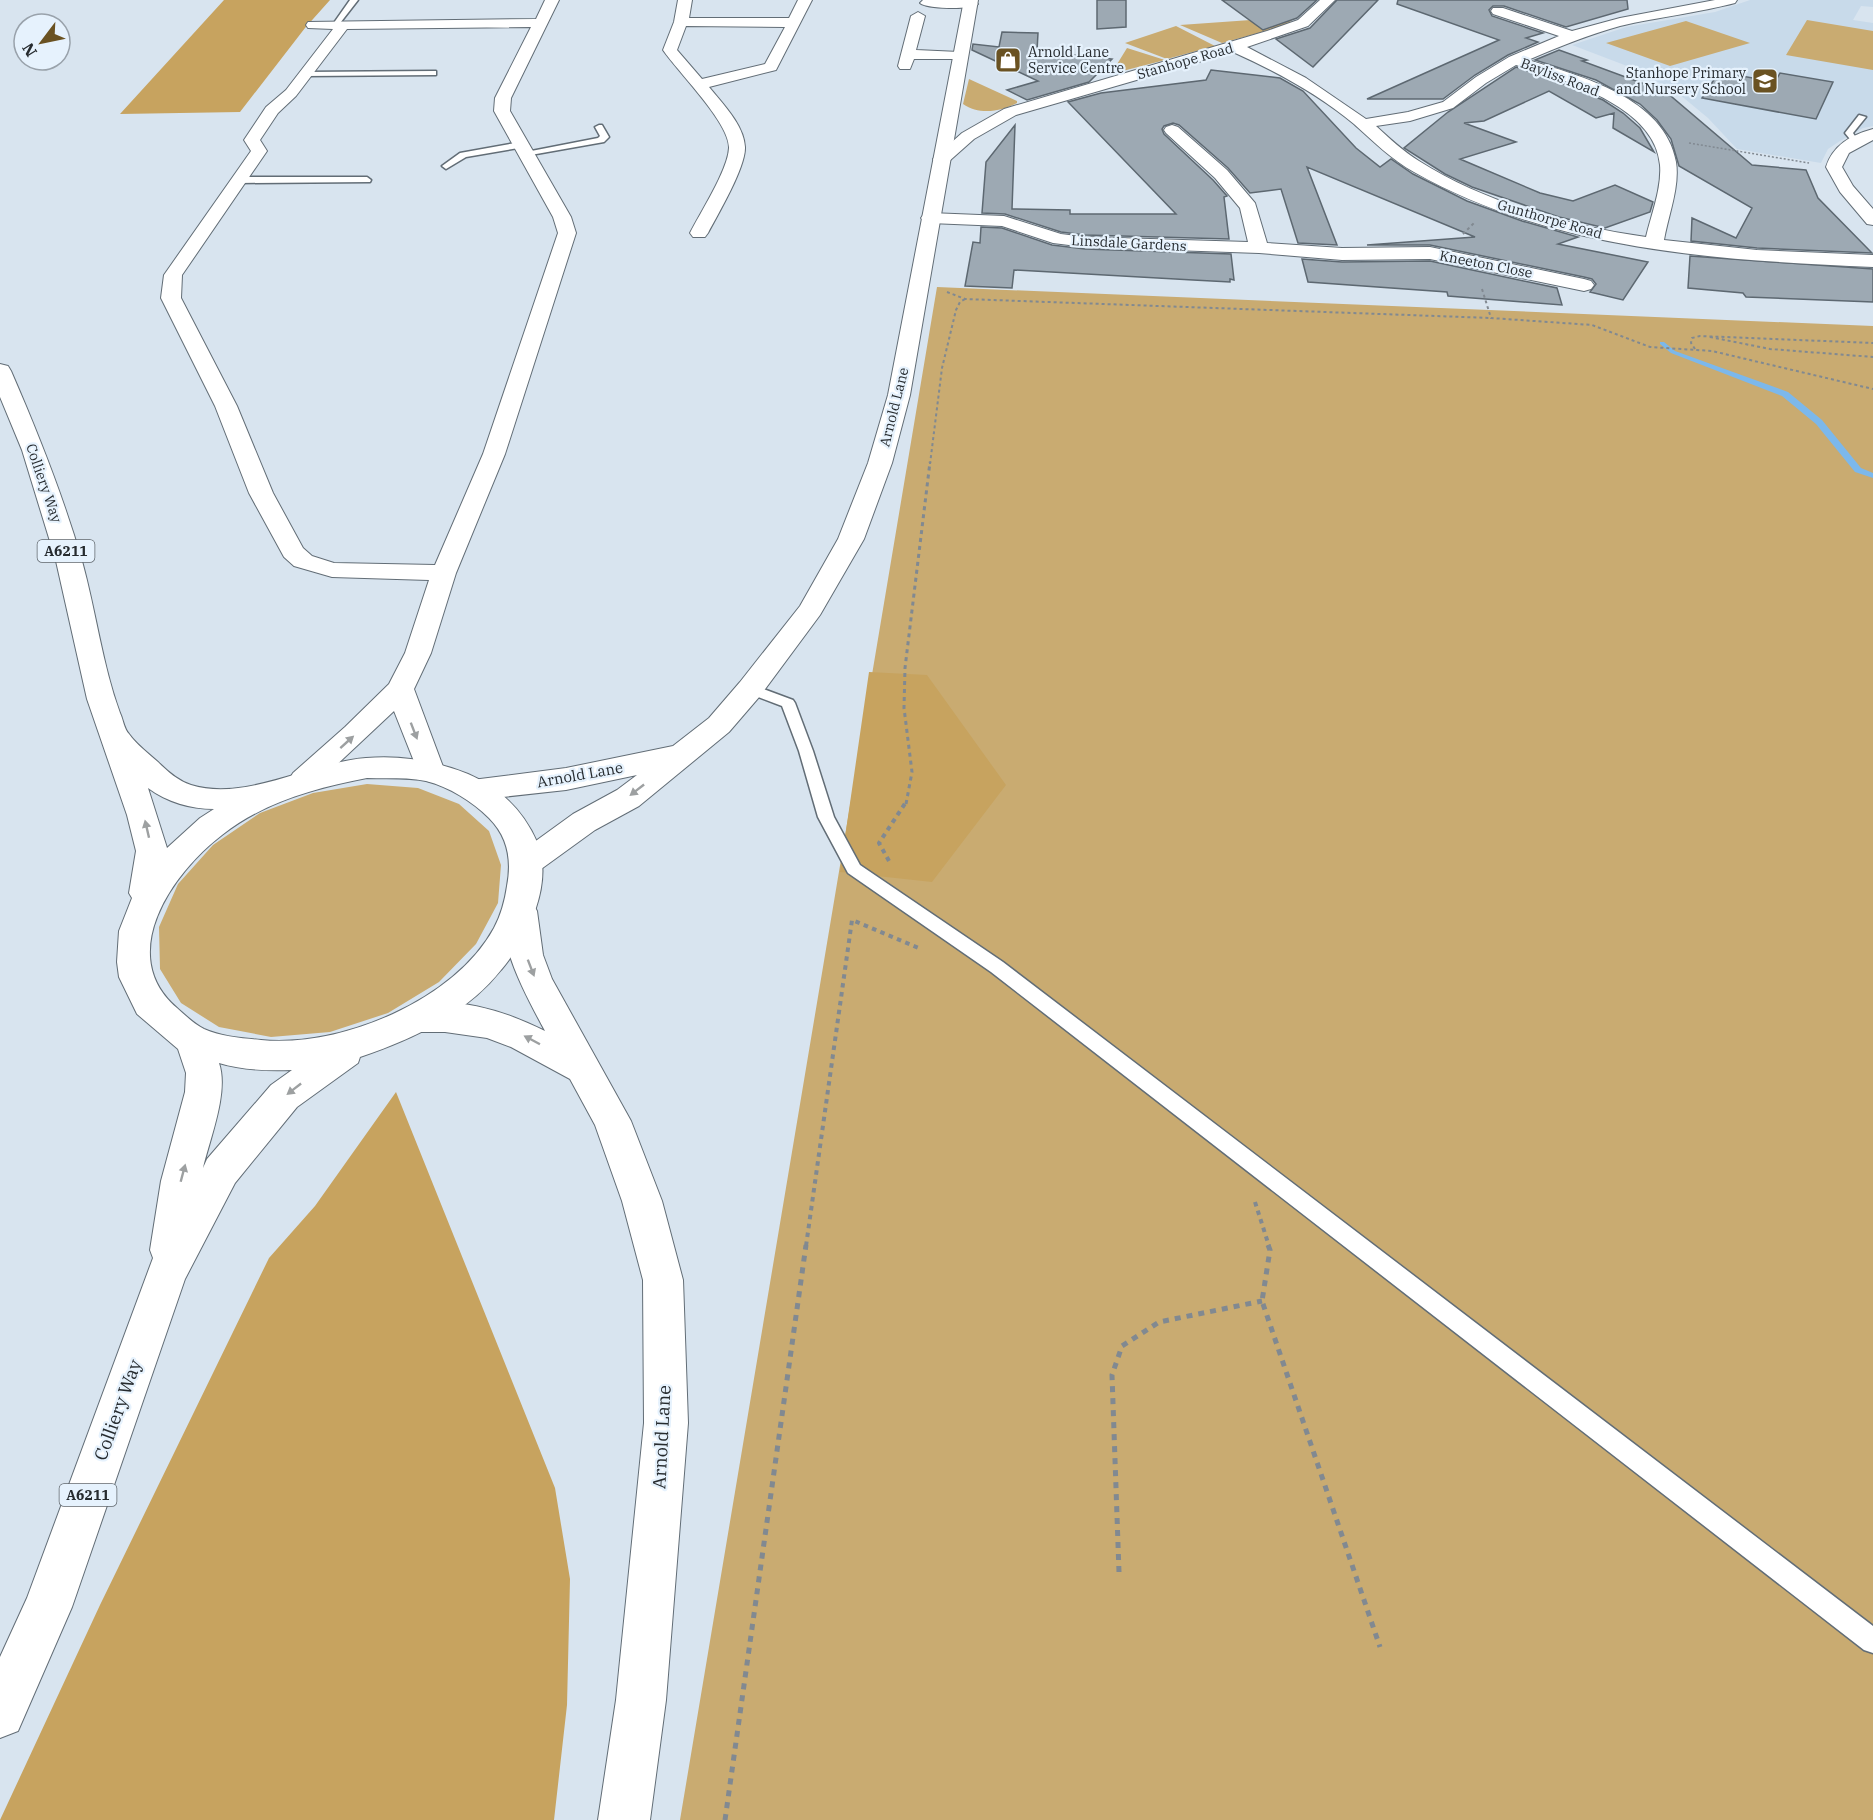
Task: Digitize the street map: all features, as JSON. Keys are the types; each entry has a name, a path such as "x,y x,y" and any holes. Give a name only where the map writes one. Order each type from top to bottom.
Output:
{"street":[{"path":"303,780 355,734 400,689 418,652 444,573 494,454 567,233 562,217 504,116 502,105 552,0"},
{"path":"685,0 681,22 670,50 735,133 737,151 699,233"},
{"path":"697,85 754,74 771,67 805,0"},
{"name":"Stanhope Road","path":"941,159 968,136 1000,117 1025,107 1234,47 1302,23 1328,0"},
{"path":"1362,124 1410,116 1448,105 1481,80 1514,60 1572,36 1620,22 1701,8 1730,0"},
{"path":"960,56 907,60 924,7 971,2"},
{"name":"Arnold Lane","path":"526,864 584,822 628,798 684,755 718,725 750,689 810,609 851,539 880,463 899,395 971,2"},
{"path":"1498,11 1572,36"},
{"path":"681,22 758,24 794,22"},
{"path":"313,25 541,23"},
{"path":"339,25 291,93 272,110 252,140 259,151 173,275 171,298 226,406 261,493 293,552 303,561 319,567 356,572 444,573"},
{"name":"Gunthorpe Road","path":"1234,47 1299,79 1420,169 1496,204 1565,226 1654,245 1740,255 1873,261"},
{"name":"Bayliss Road","path":"1514,60 1581,83 1612,98 1641,116 1661,138 1669,165 1654,245"},
{"name":"Stanhope Road","path":"950,110 1000,117"},
{"path":"1172,130 1221,174 1249,207 1259,248"},
{"path":"1873,134 1854,141 1836,156 1834,167 1846,188 1873,220"},
{"name":"Linsdale Gardens","path":"930,218 1004,221 1059,239 1085,242 1316,252"},
{"name":"Kneeton Close","path":"1316,252 1342,255 1451,256 1584,285"},
{"name":"Colliery Way","path":"0,371 34,450 69,561 101,699 143,815 152,851 143,908"},
{"path":"400,689 431,772"},
{"name":"Colliery Way","path":"114,737 149,772 181,793 229,800 267,794"},
{"name":"Arnold Lane","path":"475,789 566,779 684,755"},
{"path":"367,768 431,772 475,789 507,815 520,838 526,864 520,911 508,935 486,965 453,995 419,1018 359,1044 309,1055 244,1054 193,1040 153,1009 139,985 133,948 143,908 153,888 169,866 201,833 233,812 267,794 303,780 367,768"},
{"name":"Arnold Lane","path":"520,911 526,955 536,981 612,1121 642,1201 663,1280 666,1423 641,1700 624,1820"},
{"path":"419,1018 451,1016 501,1026 583,1068"},
{"name":"Colliery Way","path":"166,1273 180,1182 203,1092 204,1073 193,1040"},
{"name":"Colliery Way","path":"0,1713 48,1607 166,1273 221,1171 284,1096 324,1066 359,1044"}],"lane":[{"path":"339,25 354,0"},
{"path":"305,74 433,73"},
{"path":"1854,141 1849,133 1862,117"},
{"path":"446,166 463,155 601,140 605,137 599,127"},
{"path":"239,180 367,180"},
{"path":"750,689 788,703 806,751 826,817 854,869 997,967 1873,1641"}],"path":[{"path":"1661,138 1834,167"},
{"path":"1491,318 1480,279 1451,256 1496,204"},
{"path":"950,292 965,299 1491,318 1592,325 1632,342 1662,349 1695,348 1873,389"},
{"path":"894,868 879,843 905,807 912,772 904,708 905,668 942,368 956,310 960,302 965,299"},
{"path":"1695,348 1691,343 1692,338 1705,336 1873,343"},
{"path":"1705,336 1731,344 1873,357"},
{"path":"725,1820 852,920 923,950"},
{"path":"1234,1150 1255,1200 1270,1250 1262,1301 1380,1647"},
{"path":"1119,1572 1112,1375 1122,1346 1159,1322 1262,1301"}],"shaded area":[{"path":"224,0 330,0 305,28 240,112 120,114"},
{"name":"Stanhope Primary and Nursery School","path":"1750,0 1873,0 1873,7 1861,6 1853,20 1873,23 1873,126 1863,128 1828,149 1821,163 1737,149 1708,118 1679,94 1635,69 1572,45 1626,27 1715,12"},
{"path":"1295,17 1287,25 1222,43 1180,25"},
{"path":"1807,20 1873,31 1873,70 1786,55"},
{"path":"1686,21 1750,43 1670,66 1606,43"},
{"path":"1176,26 1215,46 1167,59 1125,43"},
{"path":"1127,48 1165,60 1111,74"},
{"path":"969,79 1017,103 990,111 976,110 963,104"},
{"path":"937,287 1873,326 1873,1820 680,1820"},
{"path":"869,672 927,675 1006,785 932,882 840,872"},
{"path":"367,784 418,788 459,804 489,831 501,865 498,903 476,944 439,982 388,1013 330,1032 271,1037 219,1027 181,1003 160,969 159,927 178,884 213,845 260,813 313,793"},
{"path":"396,1092 555,1488 570,1579 567,1705 554,1820 0,1820 100,1605 269,1258 315,1206"}],"building":[{"path":"1097,0 1126,0 1126,27 1097,29"},
{"path":"1222,0 1317,0 1297,18 1263,30"},
{"path":"1337,0 1378,0 1313,67 1276,39 1310,28"},
{"path":"1398,0 1627,0 1628,9 1566,27 1504,6 1493,6 1489,10 1492,16 1543,33 1526,38 1538,42 1508,55 1475,75 1443,99 1367,99 1499,40 1397,4"},
{"path":"1002,32 1038,33 1037,51 1112,59 1089,82 1027,100 1007,90 1038,81 972,50 973,44 999,47"},
{"path":"1559,50 1587,60 1582,61 1666,92 1752,165 1806,170 1818,198 1872,253 1757,248 1691,241 1692,218 1736,238 1752,208 1679,166 1671,139 1657,120 1640,104 1596,80 1535,60"},
{"path":"1516,67 1603,100 1640,128 1654,152 1613,128 1614,113 1596,118 1549,91 1484,121 1464,123 1516,142 1460,159 1540,193 1573,201 1615,185 1653,202 1650,212 1605,228 1559,217 1472,187 1445,174 1404,148 1448,112"},
{"path":"1211,70 1280,78 1303,91 1356,148 1380,167 1391,159 1413,174 1467,201 1522,221 1578,237 1558,244 1648,262 1623,300 1590,292 1596,284 1592,279 1584,277 1430,245 1367,245 1475,237 1307,167 1337,245 1298,243 1281,189 1250,193 1228,168 1179,125 1173,123 1164,126 1162,129 1164,134 1227,196 1224,197 1229,239 1085,235 1061,232 1005,214 982,213 986,162 1015,125 1012,209 1070,210 1070,214 1176,214 1068,102 1101,93 1206,80"},
{"path":"1719,72 1775,82 1780,73 1833,82 1816,119 1702,98"},
{"path":"981,227 1002,228 1052,245 1085,249 1231,254 1234,280 1230,279 1230,282 1014,270 1012,288 965,286 973,242 980,243"},
{"path":"1690,256 1873,269 1873,302 1746,297 1743,293 1688,288"},
{"path":"1302,259 1342,262 1430,261 1557,288 1562,305 1448,296 1447,292 1308,282"}],"waterway":[{"path":"1662,343 1673,352 1785,394 1819,422 1858,470 1873,476"}],"place":[{"name":"Arnold Lane Service Centre","path":"1008,60"},
{"name":"Stanhope Primary and Nursery School","path":"1765,81"}]}
